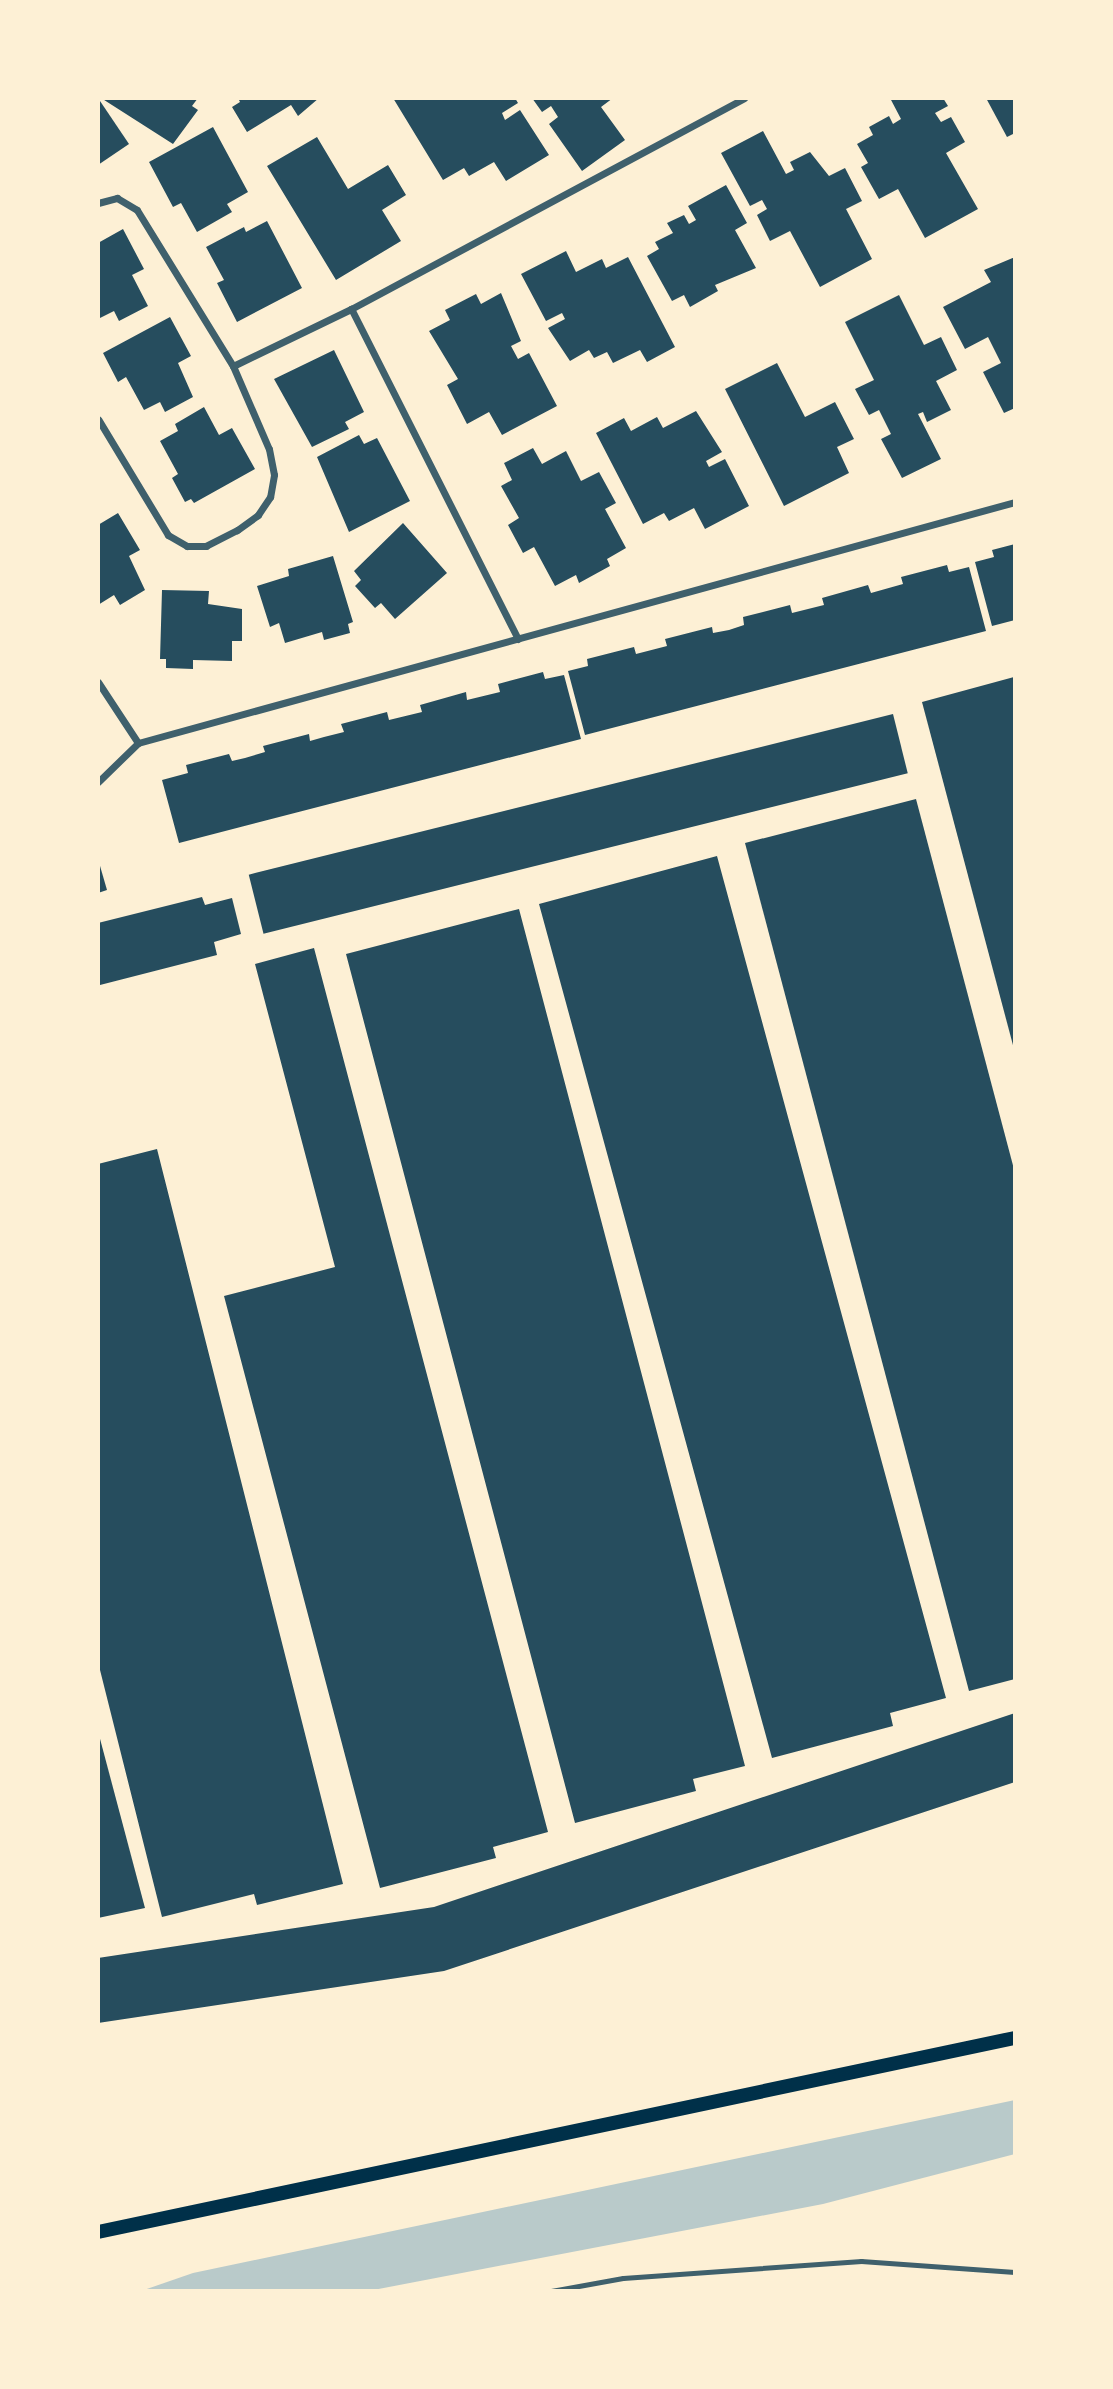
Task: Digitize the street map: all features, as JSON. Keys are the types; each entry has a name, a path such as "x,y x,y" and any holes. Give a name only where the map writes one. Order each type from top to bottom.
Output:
{"main road":[{"path":"98,2232 1015,2038"}],"street":[{"path":"233,366 351,309 744,98"},
{"path":"98,204 117,198 137,210 233,366 269,449 274,475 270,497 258,515 206,545 187,546 169,535 98,419"},
{"path":"351,309 518,639"},
{"path":"98,782 138,743 1015,502"},
{"path":"98,682 138,743"}],"lane":[{"path":"551,2291 623,2278 861,2261 1015,2272"}],"shaded area":[{"path":"1015,2100 1015,2154 823,2204 368,2291 141,2291 193,2273"}],"building":[{"path":"98,98 129,144 98,165"},
{"path":"101,98 198,98 192,106 198,110 173,144"},
{"path":"238,98 319,98 298,116 291,105 247,132 232,107 240,102"},
{"path":"393,98 515,98 518,103 502,113 505,120 520,110 549,155 506,181 494,162 469,176 464,168 443,180"},
{"path":"532,98 613,98 601,107 625,140 582,171 549,124 558,117 551,106 542,112"},
{"path":"890,98 943,98 948,106 935,113 941,122 951,117 965,142 946,153 978,209 925,238 898,189 879,199 861,167 868,163 857,144 873,135 869,127 889,116 893,124 901,119"},
{"path":"986,98 1015,98 1015,133 1007,137"},
{"path":"213,127 248,192 227,204 232,212 197,232 181,203 173,207 149,162"},
{"path":"763,131 786,174 794,170 790,162 810,152 829,176 845,168 862,201 846,209 872,259 820,287 790,231 770,241 757,215 767,209 762,200 750,206 721,153"},
{"path":"317,137 348,189 388,165 406,195 382,210 401,241 336,280 267,166"},
{"path":"726,185 747,223 735,230 756,268 715,285 718,291 690,307 684,295 672,301 647,256 659,249 655,242 673,233 667,223 684,215 689,224 696,220 688,206"},
{"path":"267,221 302,288 237,322 217,283 224,280 206,247 244,227 246,232"},
{"path":"123,229 144,269 132,275 148,306 119,321 114,311 98,319 98,243"},
{"path":"566,251 576,272 602,259 606,268 628,257 675,347 647,362 640,350 613,363 607,352 594,358 589,350 570,361 548,328 565,319 562,313 546,321 521,274"},
{"path":"1015,257 1015,408 1004,413 983,372 1001,363 988,337 965,349 943,307 991,282 984,270"},
{"path":"501,293 521,341 511,346 518,359 529,353 557,406 502,435 489,412 467,424 447,385 458,379 429,331 450,320 445,310 476,294 481,304"},
{"path":"899,295 924,345 941,337 957,370 936,381 951,410 927,422 923,412 918,414 941,459 902,478 881,439 891,434 879,410 869,415 855,389 874,380 845,322"},
{"path":"170,317 191,356 178,363 193,397 165,412 160,402 144,410 126,377 118,382 103,353"},
{"path":"334,350 364,412 345,422 349,429 312,447 274,379"},
{"path":"777,363 805,417 835,402 854,439 837,447 849,473 784,506 725,389"},
{"path":"204,407 219,435 232,428 255,469 194,503 191,499 185,502 172,478 178,474 160,441 178,431 175,424"},
{"path":"696,411 722,452 706,461 709,467 725,459 749,506 705,529 694,508 669,521 664,513 643,524 596,433 624,418 631,431 657,417 663,428"},
{"path":"359,435 364,444 377,438 410,501 349,532 317,457"},
{"path":"533,448 542,464 566,451 581,481 599,472 616,503 605,509 626,548 607,559 610,566 579,583 576,575 555,586 534,547 523,553 508,525 519,518 501,486 512,480 504,463"},
{"path":"118,513 140,550 129,556 145,590 120,605 114,595 98,605 98,525"},
{"path":"403,523 447,573 395,619 381,603 375,608 355,586 361,580 354,571"},
{"path":"1015,544 1015,620 992,626 975,562 994,557 992,550"},
{"path":"333,556 353,622 348,624 350,633 324,640 322,632 285,643 279,623 270,627 257,586 289,576 288,569"},
{"path":"947,565 949,572 969,567 986,631 585,735 568,671 588,666 587,659 634,647 636,654 667,646 665,639 712,627 713,633 729,630 744,625 743,617 790,605 792,613 824,605 822,598 868,585 871,593 903,584 901,577"},
{"path":"162,590 209,591 208,604 242,609 242,641 232,641 232,661 193,660 193,669 166,668 166,659 160,659"},
{"path":"543,672 545,679 564,675 581,739 179,843 162,780 188,773 186,765 229,754 232,761 245,758 265,752 263,746 309,734 310,741 344,732 341,724 387,712 389,720 422,712 420,705 466,692 467,700 500,692 498,684"},
{"path":"1014,677 1015,681 1014,1049 922,702"},
{"path":"893,714 908,773 263,934 249,875"},
{"path":"916,799 1015,1173 1015,1679 969,1691 745,843"},
{"path":"717,856 946,1698 890,1713 893,1726 772,1758 539,904"},
{"path":"98,859 107,890 98,893"},
{"path":"202,897 205,905 232,898 241,934 214,942 217,955 100,985 98,923"},
{"path":"519,909 745,1766 693,1779 696,1791 575,1823 346,954"},
{"path":"314,948 548,1832 493,1847 496,1858 380,1888 224,1296 335,1267 255,964"},
{"path":"157,1149 343,1884 257,1905 254,1894 162,1917 98,1662 98,1164"},
{"path":"1015,1713 1015,1782 444,1971 98,2023 98,1958 434,1907"},
{"path":"98,1736 145,1908 98,1918"}]}
